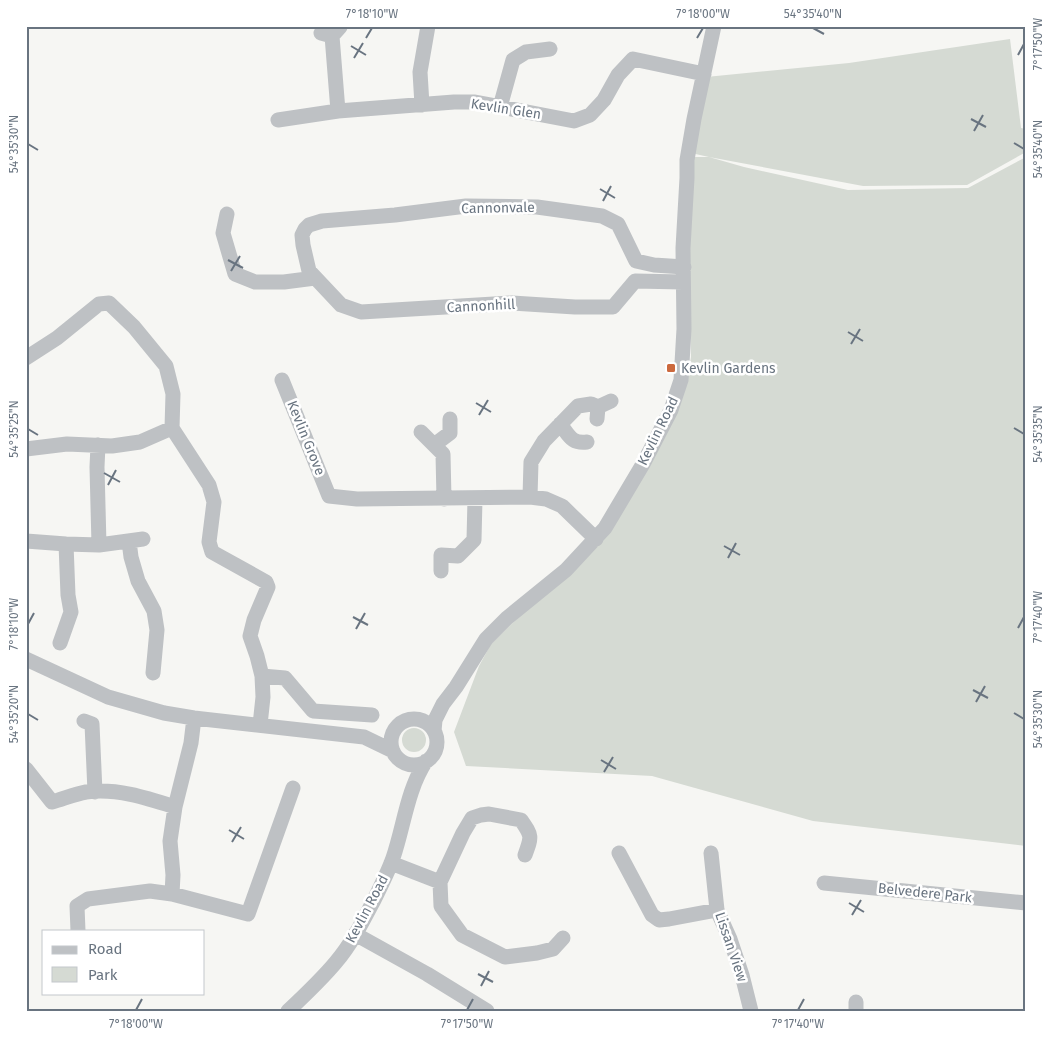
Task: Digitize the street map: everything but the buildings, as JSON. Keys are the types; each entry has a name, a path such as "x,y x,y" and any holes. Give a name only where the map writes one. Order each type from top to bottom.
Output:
{"street":[{"path":"422,105 420,72 428,26"},
{"name":"Kevlin Road","path":"434,731 435,720 443,704 486,639 507,618 566,570 605,528 643,464 671,410 681,380 684,329 683,248 688,160 694,120 714,26"},
{"path":"331,32 338,110"},
{"path":"500,107 513,60 526,52 553,47"},
{"name":"Kevlin Glen","path":"278,120 338,110 475,102 574,121 590,115 604,100 618,75 632,60 704,74"},
{"name":"Cannonvale","path":"303,245 302,235 305,229 322,221 395,216 466,206 537,207 602,216 618,224 636,261 683,274"},
{"path":"227,214 223,234 235,274 255,282 284,282 315,278"},
{"name":"Cannonhill","path":"303,245 309,271 315,278 341,305 361,312 512,303 575,307 613,307 635,281 683,274"},
{"path":"26,358 57,338 99,304 109,303 134,327 166,366 172,394 172,428 209,485 214,502 209,542 212,552 266,582 268,587 254,620 250,636 262,676 263,697 260,725"},
{"name":"Kevlin Grove","path":"282,380 329,496 357,499 444,499"},
{"path":"530,497 531,462 544,441 578,406 591,404 602,409"},
{"path":"434,444 450,433 450,419"},
{"path":"560,424 573,440 579,443 587,442"},
{"path":"26,449 67,444 112,446 140,442 172,428"},
{"path":"421,432 443,454 444,499 530,497 546,499 562,506 596,539"},
{"path":"98,445 99,545"},
{"path":"441,571 441,556 458,556 474,540 475,499"},
{"path":"26,541 99,545 136,540 131,557 138,582 154,611 157,630 153,673"},
{"path":"60,643 71,612 68,595 66,544"},
{"path":"26,659 108,697 164,713 364,737 395,729 404,721 416,719 429,725 434,731 437,742 432,756 416,765 400,760 392,751 364,737"},
{"path":"262,676 285,678 313,711 372,715"},
{"name":"Kevlin Road","path":"416,719 443,704"},
{"path":"172,894 173,875 170,841 175,807 191,744 194,718"},
{"path":"84,721 92,724 95,792"},
{"path":"392,751 391,738 395,729"},
{"name":"Kevlin Road","path":"288,1011 337,961 355,934 391,863 412,788 426,761"},
{"name":"Kevlin Road","path":"408,764 412,788"},
{"path":"26,769 52,802 85,792 103,791 136,795 175,807"},
{"path":"78,930 77,906 88,898 150,891 172,894 248,914 293,788"},
{"path":"525,855 530,841 530,834 521,820 489,814 481,814 472,818 440,882 441,906 462,935 505,957 553,949 563,938"},
{"path":"619,853 652,915 660,920 717,910"},
{"name":"Lissan View","path":"711,853 717,910 730,939 742,975 750,1011"},
{"path":"391,863 440,882"},
{"name":"Belvedere Park","path":"824,883 1026,903"},
{"path":"355,934 426,974 479,1009"}],"green space":[{"path":"1010,39 1021,128 1026,129 1026,152 967,185 863,186 691,153 706,77 849,63"},
{"path":"693,157 709,157 744,167 848,190 968,188 1026,157 1026,846 813,821 652,776 466,766 454,732 479,666 491,644 531,605 568,574 686,386 691,357 688,281"},
{"path":"414,728 419,729 425,735 425,745 419,751 414,752 409,751 403,745 402,740 403,735 409,729"}],"place":[{"name":"Kevlin Gardens","path":"671,368"}]}
